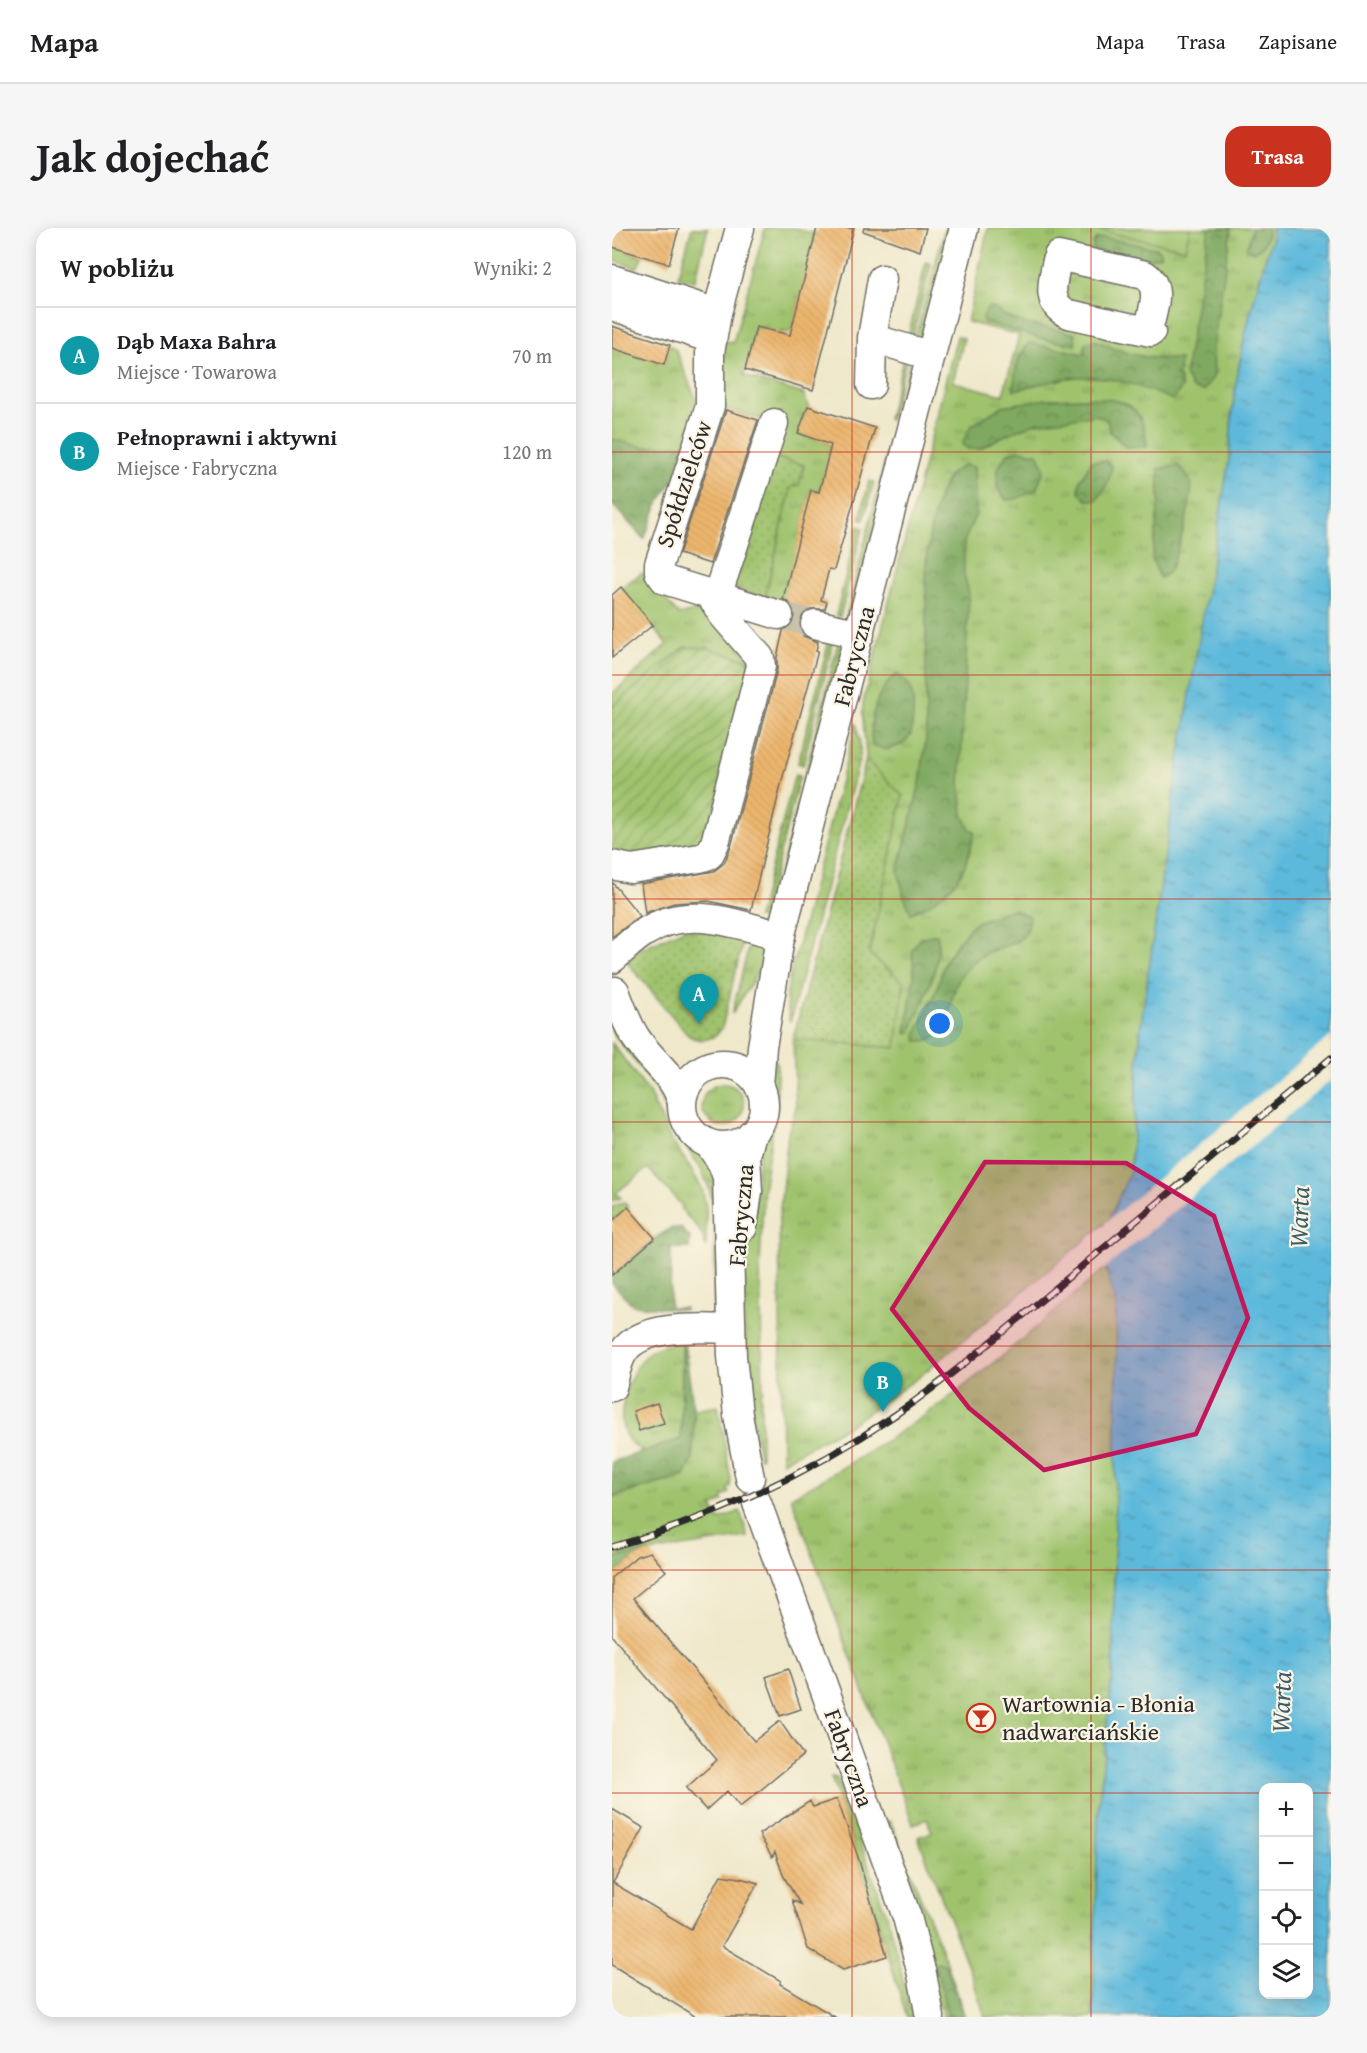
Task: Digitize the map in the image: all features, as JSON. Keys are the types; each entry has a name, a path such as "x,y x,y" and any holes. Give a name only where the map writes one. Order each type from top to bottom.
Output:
{"street":[{"name":"Spółdzielców","path":"740,228 710,353 710,406 659,564 659,572 665,580 779,615"},
{"name":"Fabryczna","path":"759,1086 762,1047 781,936 964,228"},
{"path":"612,279 715,326"},
{"path":"871,385 873,338 882,279"},
{"path":"612,306 715,326"},
{"path":"873,338 931,356"},
{"path":"612,865 631,869 700,858 708,855 715,843 761,666 760,658 723,615 713,595 774,423"},
{"path":"815,624 860,633"},
{"path":"612,959 645,932 664,923 684,918 715,918 781,936"},
{"path":"613,989 678,1058 692,1065 706,1068 719,1065 738,1067 754,1078 759,1086 763,1108 759,1123 753,1133 741,1142 720,1146 709,1144 694,1134 689,1128 679,1092 674,1083 636,1038 613,989"},
{"path":"682,1103 689,1082 706,1068"},
{"name":"Fabryczna","path":"731,1297 747,1205 746,1156 753,1133"},
{"name":"Fabryczna","path":"709,1144 722,1163 727,1177 731,1329 738,1415 754,1490 907,1917 930,2017"},
{"path":"612,1387 624,1350 645,1336 678,1330 731,1329"}],"highlighted area":[{"path":"985,1162 1126,1163 1214,1216 1248,1318 1196,1434 1044,1470 969,1408 892,1309"}],"green space":[{"path":"692,228 708,228 695,281 678,277"},
{"path":"765,228 792,228 816,234 791,332 776,332 756,327 744,376 804,394 808,406 799,433 831,445 819,492 811,490 782,607 765,596 791,487 772,457 774,423 717,406 718,339 733,343"},
{"path":"945,228 951,228 922,339 914,344"},
{"path":"988,228 1272,228 1272,238 1249,318 1238,371 1230,453 1141,1024 1130,1172 1109,1220 918,1378 851,1424 782,1462 779,1218 788,1133 796,1108 793,1039 866,760 863,703 957,336 964,338 953,382 1003,395 1019,335 967,322"},
{"path":"1089,228 1190,228 1185,249"},
{"path":"1209,228 1231,228 1213,347 1214,376 1204,391 1192,388 1185,375"},
{"path":"1252,228 1268,228 1264,244 1255,252 1246,249"},
{"path":"1106,238 1155,248 1160,251 1160,256 1134,258 1093,250 1096,239"},
{"path":"614,240 629,244 627,252 642,257 637,268 612,260"},
{"path":"926,262 931,264 911,343 907,342"},
{"path":"989,307 1018,321 1075,334 1076,345 1043,339 984,322 982,318"},
{"path":"1094,340 1136,355 1158,359 1180,359 1179,372 1175,376 1179,377 1182,387 1173,400 1127,383 1091,377 1062,379 1014,390 1017,365 1029,343 1084,354 1085,343"},
{"path":"670,345 676,350 697,402 675,477 658,503 644,539 612,504 612,348 664,365"},
{"path":"903,360 906,361 890,420 888,419"},
{"path":"910,361 914,370 852,614 846,617"},
{"path":"1047,399 1111,400 1129,406 1142,420 1147,447 1126,447 1111,433 1107,420 1095,415 1035,423 979,449 968,449 962,444 971,426 1002,406"},
{"path":"612,439 643,447 684,445 675,477 658,503 644,539 612,504"},
{"path":"1020,450 1039,454 1044,470 1036,490 1016,499 1006,500 997,487 998,468 1008,453"},
{"path":"772,457 804,465 799,485 791,487 765,597 729,587"},
{"path":"1092,461 1105,461 1112,466 1107,484 1097,500 1087,500 1079,492 1080,480"},
{"path":"964,465 974,467 976,514 964,542 964,575 969,593 960,785 963,815 970,829 975,831 966,863 955,882 934,901 911,913 898,871 920,783 926,738 926,565 930,532 939,495 950,474"},
{"path":"1177,465 1186,473 1191,483 1190,500 1173,562 1168,572 1160,578 1152,559 1159,502 1159,469"},
{"path":"869,481 874,482 864,520 860,519"},
{"path":"858,526 863,528 840,617 836,615"},
{"path":"642,573 679,615 694,611 714,615 751,661 708,648 685,647 612,707 612,694 667,644 620,588"},
{"path":"831,633 835,634 803,765 798,763"},
{"path":"840,635 845,640 775,918 768,923"},
{"path":"685,647 708,648 751,661 705,848 612,857 612,707"},
{"path":"897,674 904,679 912,693 911,735 903,744 887,750 872,745 873,716 879,696"},
{"path":"856,723 860,757 790,1022 786,998 789,980"},
{"path":"866,760 903,796 869,954 904,982 896,1048 793,1039"},
{"path":"795,774 800,775 763,919 758,918"},
{"path":"1013,909 1030,917 1028,928 1023,936 1013,943 988,952 969,966 957,984 947,1017 938,1035 929,1040 917,1041 916,1034 937,989 945,961 959,941 974,923"},
{"path":"684,929 744,937 722,1028 707,1039 698,1039 688,1035 627,962 640,949"},
{"path":"752,932 766,937 765,953 761,967 732,1014"},
{"path":"937,934 937,959 934,972 910,1033 906,1033 914,975 912,950 920,938"},
{"path":"612,1009 640,1054 670,1092 680,1132 692,1146 709,1159 718,1173 721,1185 718,1307 714,1316 715,1215 710,1191 701,1169 678,1135 656,1089 612,1032"},
{"path":"612,1043 649,1093 671,1140 702,1188 706,1208 706,1247 701,1232 681,1209 683,1207 648,1168 616,1193 621,1198 612,1201"},
{"path":"770,1055 777,1063 777,1104 764,1183 760,1265 763,1391 761,1392 761,1458 746,1375 743,1288 754,1211 760,1141 768,1130 773,1113 773,1100 769,1086"},
{"path":"723,1084 738,1090 744,1105 738,1120 723,1126 708,1120 702,1105 708,1090"},
{"path":"624,1202 628,1207 612,1221 612,1207"},
{"path":"672,1228 681,1228 690,1238 689,1248 671,1248 670,1308 685,1308 685,1310 633,1305 612,1283 612,1275 655,1238"},
{"path":"1106,1267 1116,1305 1113,1667 1098,1815 1093,2017 985,2017 973,1979 918,1837 932,1832 927,1819 913,1824 791,1497 876,1447 938,1406 1014,1346"},
{"path":"683,1336 694,1410 693,1458 685,1476 612,1497 612,1462 681,1439"},
{"path":"682,1342 681,1439 642,1452 628,1439 622,1418 630,1379 643,1358 651,1351"},
{"path":"718,1406 731,1480 730,1487 727,1489 729,1493 722,1497 723,1501 712,1506 719,1520 740,1511 748,1537 612,1558 612,1497 685,1476 693,1458 694,1410"},
{"path":"649,1551 637,1556 612,1577 612,1558"},
{"path":"831,1777 837,1778 889,1922 912,2017 907,2017"},
{"path":"890,1821 948,1966 965,2017 943,2017 885,1823"},
{"path":"938,1962 946,1965 963,2017 948,2017 935,1964"}],"water":[{"name":"Warta","path":"1272,228 1331,228 1331,2017 1093,2017 1098,1815 1113,1667 1117,1364 1116,1305 1106,1267 1109,1220 1130,1172 1141,1024 1175,784 1230,454 1238,372 1256,291 1272,238"}],"pier":[{"path":"1331,1036 1331,1080 1103,1270 1105,1223"}],"building":[{"path":"612,228 679,228 669,264 612,247"},
{"path":"817,228 854,228 813,390 745,370 756,327 790,335"},
{"path":"864,228 926,228 920,251 863,231"},
{"path":"612,326 670,345 664,365 612,348"},
{"path":"808,406 875,428 834,570 829,569 821,600 827,602 825,609 810,609 803,612 799,620 799,628 803,636 818,642 816,651 818,651 782,780 751,910 708,901 674,903 645,913 641,884 714,871 724,863 731,847 777,670 777,657 783,631 791,627 795,619 795,611 791,604 783,599 811,490 819,492 831,445 798,433"},
{"path":"726,410 758,420 710,564 679,554"},
{"path":"621,587 653,625 612,658 612,595"},
{"path":"612,882 640,916 612,937"},
{"path":"628,1207 655,1238 612,1275 612,1221"},
{"path":"657,1403 664,1423 639,1431 633,1411"},
{"path":"650,1552 666,1571 633,1598 754,1741 780,1721 803,1755 740,1807 727,1791 706,1810 686,1788 717,1760 612,1636 612,1577 637,1556"},
{"path":"788,1669 801,1709 780,1716 766,1677"},
{"path":"837,1799 858,1857 887,1956 843,1970 808,1949 792,1900 800,1904 783,1875 775,1852 772,1857 759,1834 810,1801 813,1807"},
{"path":"612,1809 644,1828 613,1883 691,1929 721,1875 758,1883 722,1946 835,2017 696,2017 612,1965"}],"tunnel":[{"path":"779,615 815,624"}],"railway":[{"path":"612,1547 686,1522 759,1492 829,1456 895,1415 992,1341 1331,1058"}],"place":[{"name":"Dąb Maxa Bahra","path":"699,1024"},
{"name":"Pełnoprawni i aktywni","path":"883,1412"},
{"name":"Wartownia - Błonia nadwarciańskie","path":"981,1718"}]}
